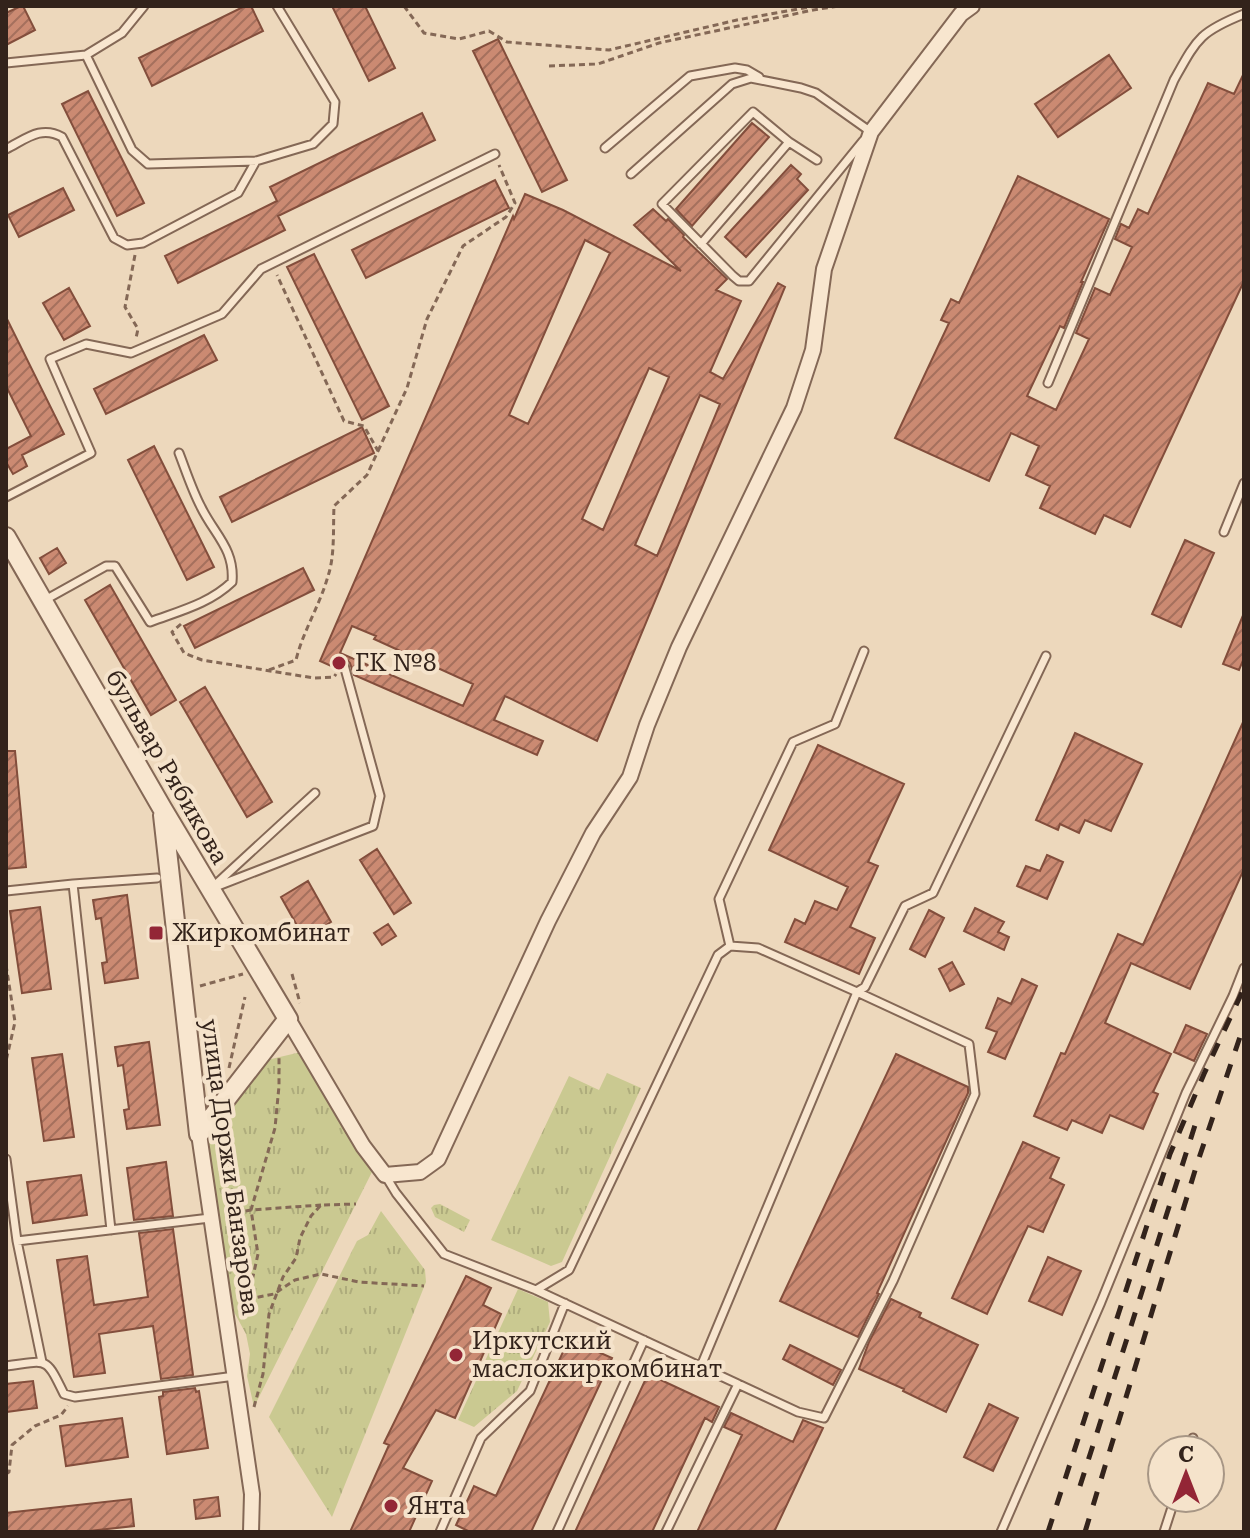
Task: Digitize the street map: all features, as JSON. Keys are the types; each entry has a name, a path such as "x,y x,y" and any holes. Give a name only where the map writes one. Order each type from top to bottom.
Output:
{"street":[{"path":"385,1175 420,1172 438,1159 548,921 593,833 630,777 647,725 679,647 794,408 813,350 824,269 871,132 961,14 972,6"},
{"name":"бульвар Рябикова","path":"6,537 210,889 295,1015 363,1146 385,1175"},
{"name":"улица Доржи Банзарова","path":"162,808 199,1134 214,1217 252,1494 251,1532"},
{"path":"199,1134 295,1015"}],"lane":[{"path":"6,63 86,55 122,33 144,6"},
{"path":"86,55 132,150 148,164 256,161 313,144 333,124 335,102 277,6"},
{"path":"1048,383 1174,80 1195,41 1216,25 1244,14"},
{"path":"605,148 690,76 735,68 747,70 768,82"},
{"path":"631,174 732,84 751,78 816,93 871,132 749,281 739,281 733,276 662,204 753,112 817,160"},
{"path":"6,149 42,131 62,137 114,238 127,245 143,243 238,193 256,161"},
{"path":"701,244 789,142"},
{"path":"6,497 91,453 50,359 86,344 131,353 222,314 261,269 495,154"},
{"path":"43,601 106,566 115,566 150,622 201,604 232,582 233,566 224,543 201,508 179,453"},
{"path":"1224,532 1244,483"},
{"path":"730,946 719,899 793,742 835,724 864,651"},
{"path":"701,1366 857,992 865,987 905,906 933,893 1046,656"},
{"path":"210,889 373,826 380,796 344,665"},
{"path":"210,889 315,793"},
{"path":"6,891 157,878"},
{"path":"73,884 111,1230"},
{"path":"385,1175 444,1254 536,1290 798,1412 824,1418 893,1281 975,1094 969,1044 758,948 730,946 718,955 569,1270 536,1290"},
{"path":"1001,1532 1101,1302 1186,1093 1244,968"},
{"path":"6,1159 17,1241 42,1362"},
{"path":"17,1241 214,1217"},
{"path":"440,1532 481,1438 530,1391 565,1303"},
{"path":"557,1532 644,1340"},
{"path":"6,1366 42,1362 51,1367 64,1394 75,1397 235,1376"},
{"path":"666,1532 738,1384"}],"path":[{"path":"404,6 424,33 459,39 489,31 507,42 609,50 737,20 815,6"},
{"path":"549,66 598,64 659,43 839,6"},
{"path":"269,670 296,660 301,638 316,612 330,572 334,506 367,475 407,388 427,319 463,246 506,217 515,203 495,154"},
{"path":"131,353 138,329 125,307 137,244"},
{"path":"272,263 344,421 364,426 378,451"},
{"path":"182,610 185,620 172,632 184,653 202,660 314,678 334,677 344,665"},
{"path":"6,965 15,1022 6,1061"},
{"path":"183,991 243,974"},
{"path":"292,974 295,1015"},
{"path":"226,1080 245,997"},
{"path":"248,1299 258,1254 251,1210 275,1128 279,1056"},
{"path":"214,1217 251,1210 356,1204"},
{"path":"254,1407 263,1374 269,1314 283,1277 296,1258 300,1238 311,1216 321,1205"},
{"path":"232,1303 277,1292 295,1280 321,1274 359,1282 424,1286"},
{"path":"6,1474 9,1472 12,1445 35,1426 61,1415 75,1397"}],"green space":[{"path":"301,1052 372,1172 254,1407 247,1376 250,1354 246,1334 234,1312 206,1139 267,1060"},
{"path":"607,1073 641,1088 562,1262 551,1266 491,1240 569,1076 599,1090"},
{"path":"440,1204 470,1220 464,1232 435,1217 431,1208"},
{"path":"381,1211 425,1270 426,1282 332,1517 269,1417 357,1241 368,1235"},
{"path":"518,1289 548,1302 550,1322 517,1391 474,1427 458,1420"}],"building":[{"path":"21,6 35,30 6,45 6,13"},
{"path":"245,6 251,6 263,31 152,86 139,58"},
{"path":"332,6 365,6 395,68 369,81"},
{"path":"498,39 567,180 542,192 473,51"},
{"path":"1109,55 1131,88 1058,137 1035,104"},
{"path":"1244,73 1244,281 1130,527 1104,515 1095,534 1040,508 1050,486 1026,475 1039,446 1011,433 989,481 895,438 949,323 941,320 951,299 959,303 1018,176 1109,219 1064,328 1060,326 1027,396 1056,410 1089,339 1076,333 1095,288 1110,295 1132,247 1115,239 1121,224 1129,228 1138,209 1148,214 1208,83 1234,94"},
{"path":"88,91 144,203 117,216 62,104"},
{"path":"422,113 435,140 278,216 285,230 178,283 165,256 277,201 270,187"},
{"path":"752,123 769,137 692,226 676,209"},
{"path":"791,165 801,174 797,179 808,190 746,257 725,237"},
{"path":"495,180 509,208 366,278 352,250"},
{"path":"63,188 74,210 19,237 8,215"},
{"path":"525,194 563,210 681,271 634,225 653,209 666,221 668,219 727,279 716,290 741,301 710,372 723,379 778,283 785,287 597,741 505,696 494,720 543,741 537,755 354,675 346,659 339,661 338,669 320,661 513,216 514,219","holes":["585,240 610,253 528,424 509,415","649,368 669,377 603,530 582,519","700,395 720,404 657,556 635,545","352,626 473,684 463,706 340,653"]},
{"path":"314,254 389,406 362,420 287,267"},
{"path":"69,288 90,326 64,340 43,303"},
{"path":"6,317 64,434 22,455 27,466 13,474 6,462 6,449 31,436 6,386"},
{"path":"204,335 217,360 106,414 94,389"},
{"path":"362,427 374,453 232,522 220,497"},
{"path":"154,446 214,567 187,580 128,460"},
{"path":"1185,540 1214,553 1181,627 1152,614"},
{"path":"57,548 66,563 49,574 40,558"},
{"path":"303,568 314,590 195,648 184,626"},
{"path":"110,585 176,700 151,715 85,600"},
{"path":"1244,613 1244,658 1239,670 1223,664"},
{"path":"205,687 272,802 247,817 180,702"},
{"path":"1244,720 1244,869 1190,989 1131,963 1105,1023 1171,1054 1153,1092 1158,1094 1143,1129 1110,1115 1102,1133 1072,1120 1067,1130 1034,1116 1118,934 1143,945"},
{"path":"1075,733 1142,764 1111,831 1085,820 1079,833 1060,824 1058,830 1036,820"},
{"path":"818,745 904,784 868,862 878,866 850,927 875,938 859,974 785,942 795,919 805,924 815,901 837,910 848,887 769,850"},
{"path":"6,751 15,751 26,867 6,869"},
{"path":"377,849 411,903 394,914 360,860"},
{"path":"1047,855 1063,862 1047,899 1017,886 1026,866 1040,871"},
{"path":"308,881 331,922 304,938 281,897"},
{"path":"127,895 138,978 105,983 102,963 107,962 101,918 96,919 93,900"},
{"path":"40,907 51,989 22,993 10,911"},
{"path":"975,908 1004,922 998,932 1009,937 1004,950 964,931"},
{"path":"929,910 944,918 925,957 910,949"},
{"path":"388,924 396,936 382,945 374,933"},
{"path":"952,962 964,984 950,991 939,969"},
{"path":"1022,979 1037,986 1005,1059 988,1052 997,1032 986,1028 998,998 1011,1004"},
{"path":"1186,1025 1207,1034 1194,1061 1174,1052"},
{"path":"149,1042 160,1125 127,1129 124,1110 129,1109 123,1065 118,1066 115,1047"},
{"path":"62,1054 74,1137 44,1141 32,1058"},
{"path":"896,1054 968,1087 968,1093 858,1337 780,1301"},
{"path":"1023,1142 1059,1158 1050,1178 1064,1185 1043,1232 1028,1226 987,1314 952,1298"},
{"path":"166,1162 173,1216 134,1220 127,1168"},
{"path":"81,1175 87,1215 33,1223 27,1182"},
{"path":"173,1229 193,1375 161,1379 153,1326 99,1334 105,1373 74,1377 57,1260 87,1256 94,1305 148,1297 139,1233"},
{"path":"1048,1257 1081,1271 1062,1315 1029,1301"},
{"path":"466,1276 491,1288 483,1305 501,1314 455,1418 436,1410 403,1468 432,1481 409,1532 350,1532 389,1445 384,1443"},
{"path":"891,1299 921,1313 919,1317 978,1345 946,1412 859,1369"},
{"path":"569,1339 612,1358 531,1532 470,1532 456,1525 474,1486 496,1496"},
{"path":"790,1345 841,1370 833,1385 783,1359"},
{"path":"648,1374 719,1407 712,1422 705,1418 652,1532 575,1532"},
{"path":"33,1381 37,1408 6,1412 6,1384"},
{"path":"195,1388 196,1392 199,1391 208,1448 167,1454 159,1397 163,1396 163,1392"},
{"path":"989,1404 1018,1418 993,1471 964,1457"},
{"path":"731,1413 793,1442 803,1420 823,1428 774,1532 697,1532 742,1435 724,1427"},
{"path":"122,1418 128,1457 66,1466 60,1426"},
{"path":"218,1497 220,1516 196,1519 194,1500"},
{"path":"131,1499 134,1526 80,1532 6,1532 6,1513"}],"railway":[{"path":"1048,1532 1170,1154 1244,988"},
{"path":"1085,1532 1197,1164 1244,1025"},
{"path":"1080,1486 1197,1119"}],"place":[{"name":"ГК №8","path":"339,663"},
{"name":"Жиркомбинат","path":"156,933"},
{"name":"Иркутский масложиркомбинат","path":"456,1355"},
{"name":"Янта","path":"391,1506"}]}
